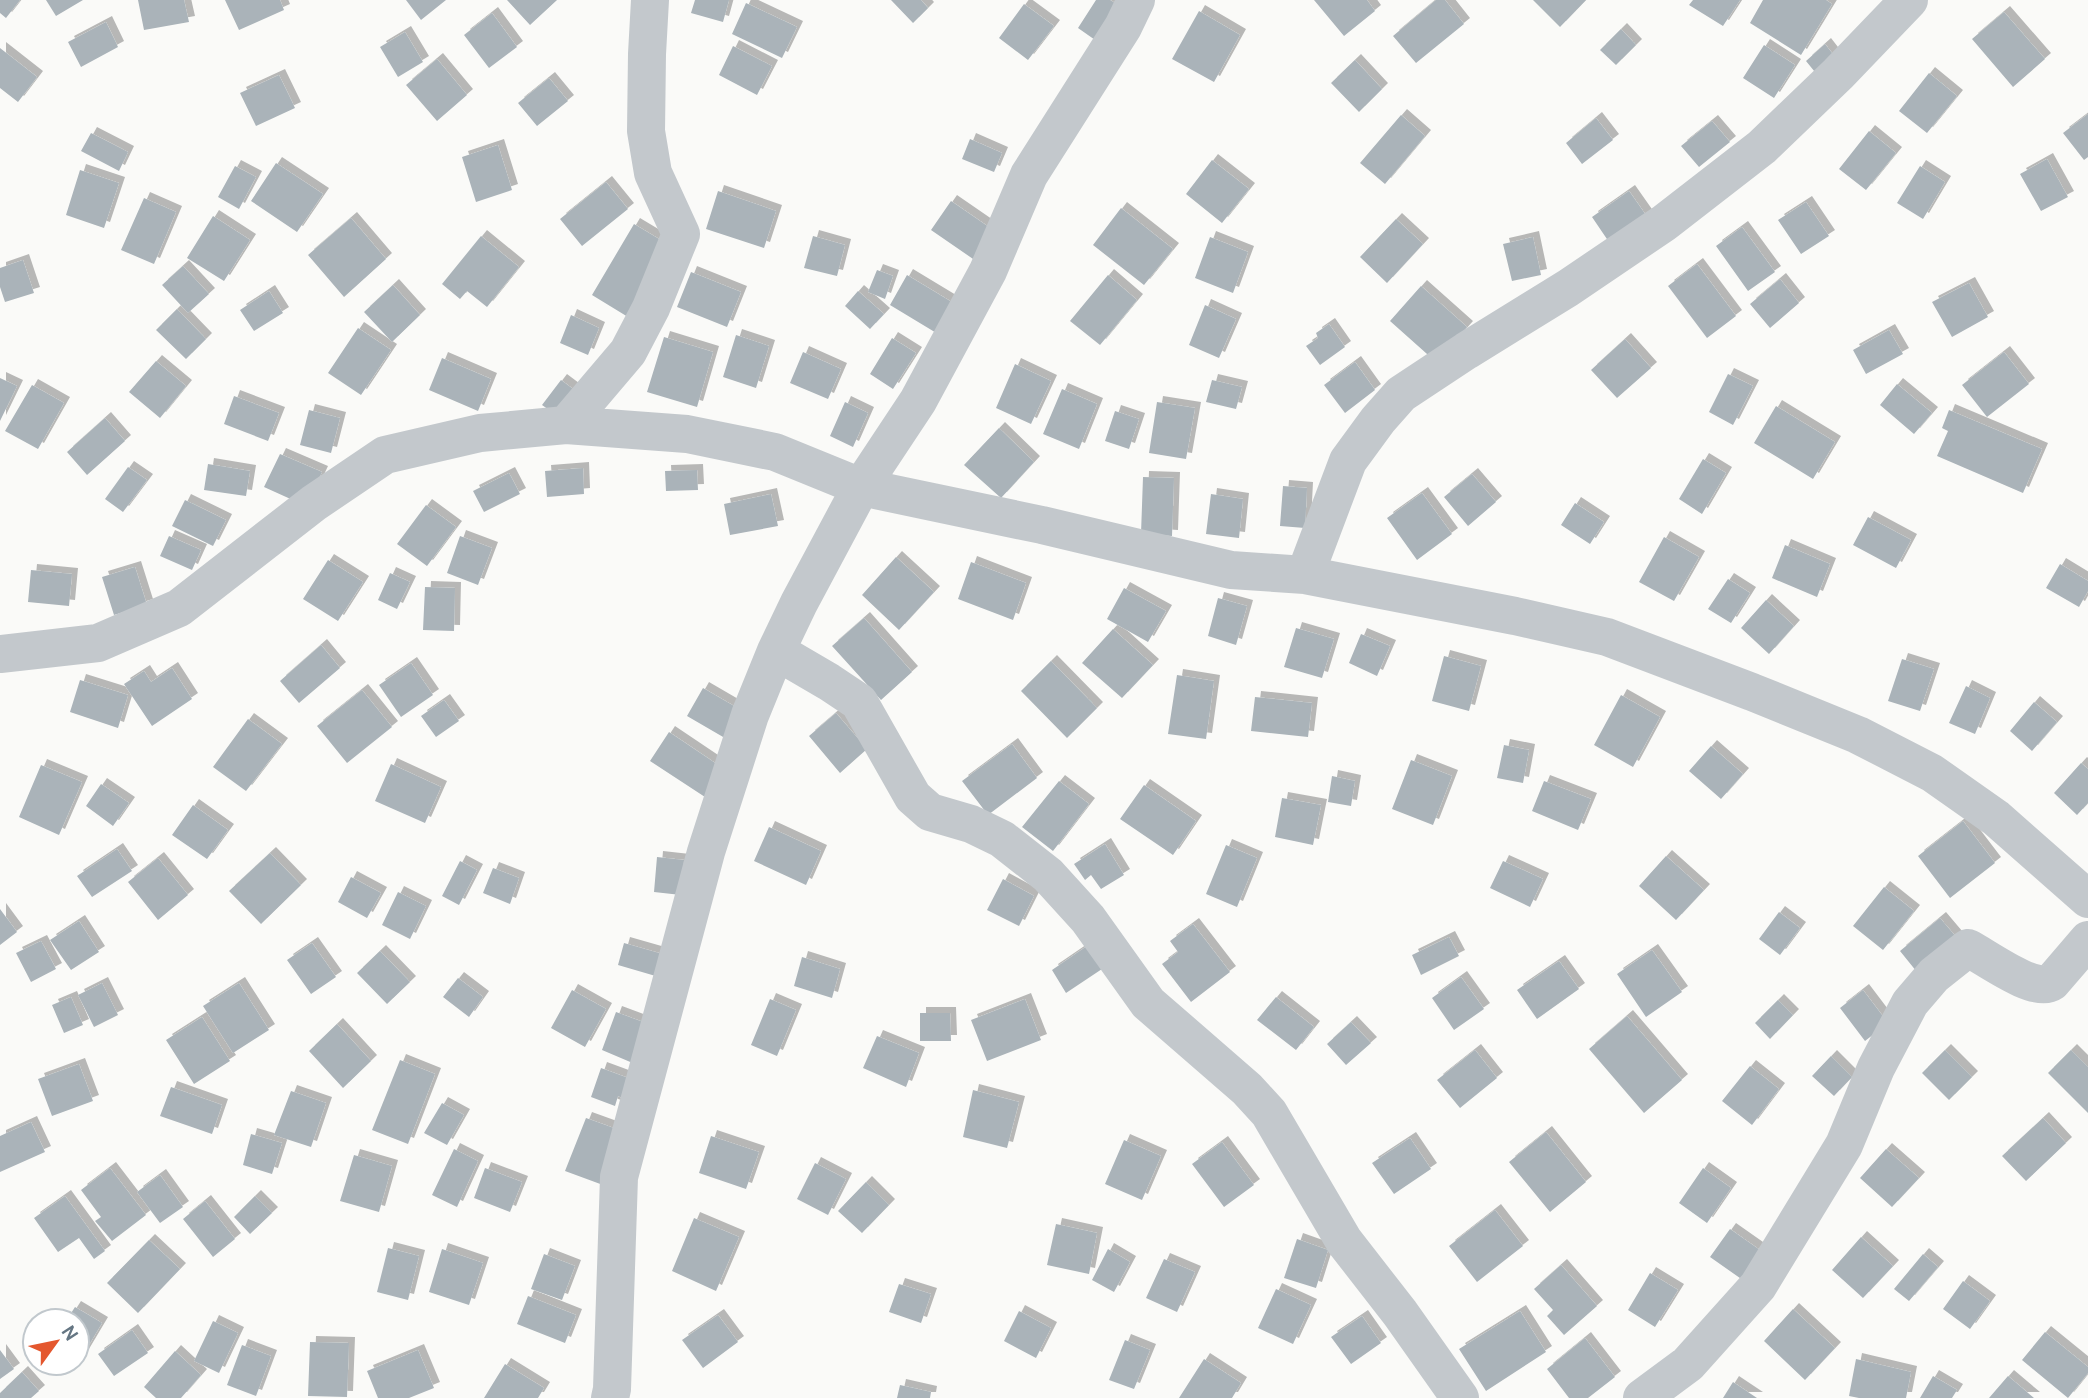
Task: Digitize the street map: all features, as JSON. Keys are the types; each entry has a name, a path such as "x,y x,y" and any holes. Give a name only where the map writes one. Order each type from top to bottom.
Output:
{"street":[{"path":"566,425 628,352 651,308 681,234 653,173 646,131 650,0"},
{"path":"610,1398 619,1177 706,852 750,715 799,603 861,487 918,401 988,271 1029,175 1123,27 1136,0"},
{"path":"1305,575 1348,461 1401,394 1568,288 1664,223 1730,172 1762,147 1838,74 1909,0"},
{"path":"0,653 98,643 179,608 314,503 385,455 480,433 566,425 687,434 775,452 861,487 1042,525 1231,570 1305,575 1607,637 1846,730 1932,773 1996,818 2088,899"},
{"path":"776,651 859,702 913,797 930,812 971,824 1002,839 1048,875 1088,919 1148,1003 1247,1088 1269,1113 1284,1136 1344,1241 1400,1313 1460,1398"},
{"path":"1643,1398 1688,1364 1758,1286 1844,1145 1876,1068 1910,1003 1934,975 1968,948 2021,978 2040,986 2048,985 2088,940"}],"building":[{"path":"0,0 20,0 6,18 0,13"},
{"path":"46,0 83,0 56,16"},
{"path":"138,0 184,0 189,22 144,30"},
{"path":"225,0 280,0 284,10 239,30"},
{"path":"406,0 446,0 421,20"},
{"path":"507,0 557,0 530,25"},
{"path":"695,0 729,0 723,22 691,13"},
{"path":"891,0 921,0 928,8 913,23"},
{"path":"1096,0 1110,0 1121,7 1098,42 1078,28"},
{"path":"1314,0 1367,0 1375,11 1344,36"},
{"path":"1436,0 1445,0 1464,24 1416,63 1393,36"},
{"path":"1533,0 1586,0 1560,27"},
{"path":"1693,0 1740,0 1723,26 1689,5"},
{"path":"1763,0 1826,0 1832,4 1801,55 1750,23"},
{"path":"746,3 797,27 782,58 732,34"},
{"path":"1024,4 1054,26 1028,60 999,38"},
{"path":"1199,11 1240,35 1214,82 1172,59"},
{"path":"2004,12 2045,59 2013,87 1972,39"},
{"path":"492,13 517,47 489,68 464,35"},
{"path":"106,22 118,47 81,67 68,42"},
{"path":"1621,29 1636,45 1616,65 1600,50"},
{"path":"405,32 423,62 398,77 380,47"},
{"path":"1825,44 1842,66 1823,82 1806,61"},
{"path":"1764,45 1795,65 1774,98 1743,78"},
{"path":"733,46 772,66 757,95 719,75"},
{"path":"0,48 37,77 18,102 0,88"},
{"path":"437,59 467,95 437,121 406,85"},
{"path":"1355,60 1382,89 1359,112 1331,83"},
{"path":"1929,73 1957,96 1927,133 1899,111"},
{"path":"279,75 295,108 256,126 240,93"},
{"path":"549,78 568,101 537,126 518,103"},
{"path":"2088,114 2088,157 2084,160 2063,133"},
{"path":"1401,115 1425,136 1385,184 1360,163"},
{"path":"1596,118 1613,140 1582,164 1566,143"},
{"path":"1712,121 1730,142 1699,167 1681,146"},
{"path":"1869,131 1896,153 1866,190 1839,169"},
{"path":"91,133 128,152 119,171 81,151"},
{"path":"970,139 1002,153 994,172 962,159"},
{"path":"498,145 512,190 476,202 462,157"},
{"path":"2047,159 2068,197 2041,211 2020,174"},
{"path":"1212,160 1249,189 1222,223 1186,194"},
{"path":"276,163 323,194 297,232 251,201"},
{"path":"235,166 256,177 239,209 218,197"},
{"path":"1920,166 1945,182 1923,219 1897,203"},
{"path":"80,170 119,183 104,228 66,215"},
{"path":"606,182 628,209 582,246 560,219"},
{"path":"718,191 776,211 764,248 706,229"},
{"path":"1629,191 1648,218 1611,245 1592,217"},
{"path":"144,198 176,212 154,264 121,250"},
{"path":"951,201 996,232 976,261 931,230"},
{"path":"1806,202 1829,236 1801,254 1778,220"},
{"path":"1121,208 1173,249 1144,285 1093,245"},
{"path":"213,216 250,240 224,281 187,258"},
{"path":"351,218 386,259 344,297 308,255"},
{"path":"1396,219 1423,244 1387,283 1360,257"},
{"path":"634,224 669,245 628,317 592,295"},
{"path":"1742,227 1775,272 1748,291 1716,246"},
{"path":"481,236 519,267 487,307 467,291 460,299 442,284"},
{"path":"813,236 845,245 837,276 804,268"},
{"path":"1210,237 1248,252 1233,293 1195,278"},
{"path":"1533,237 1541,275 1512,281 1503,244"},
{"path":"23,260 34,293 5,302 0,287 0,268"},
{"path":"1697,264 1736,316 1707,338 1668,286"},
{"path":"183,266 209,294 188,313 162,285"},
{"path":"877,270 893,276 885,299 868,292"},
{"path":"691,272 741,292 727,327 677,307"},
{"path":"907,275 955,304 938,334 890,305"},
{"path":"1108,275 1137,300 1100,345 1070,321"},
{"path":"1780,279 1799,303 1770,328 1750,304"},
{"path":"1969,283 1988,317 1952,337 1932,302"},
{"path":"393,285 420,315 392,342 364,312"},
{"path":"1421,286 1467,327 1436,362 1390,321"},
{"path":"269,291 283,313 254,331 240,310"},
{"path":"858,291 884,314 870,329 845,306"},
{"path":"1205,305 1236,319 1219,358 1189,345"},
{"path":"177,309 206,339 186,359 156,330"},
{"path":"571,315 599,328 588,355 560,343"},
{"path":"1329,324 1345,347 1320,365 1306,346 1318,338 1316,333"},
{"path":"358,328 391,350 361,395 328,373"},
{"path":"1889,330 1903,354 1866,374 1853,350"},
{"path":"736,335 769,346 756,388 723,377"},
{"path":"664,337 713,352 697,407 647,392"},
{"path":"892,338 916,353 893,389 870,374"},
{"path":"1625,339 1651,368 1617,398 1591,370"},
{"path":"803,352 841,369 828,399 790,383"},
{"path":"2004,352 2029,384 1987,417 1962,385"},
{"path":"442,358 491,379 478,411 429,390"},
{"path":"156,361 186,386 160,418 129,392"},
{"path":"1355,362 1375,390 1345,413 1324,385"},
{"path":"1015,364 1051,381 1031,424 996,408"},
{"path":"1728,374 1753,386 1733,425 1709,412"},
{"path":"0,378 17,386 0,421"},
{"path":"561,380 577,392 559,417 542,405"},
{"path":"1212,380 1242,387 1236,409 1206,402"},
{"path":"1897,384 1932,413 1914,434 1880,405"},
{"path":"32,385 64,403 38,449 5,431"},
{"path":"1062,389 1097,404 1079,449 1043,434"},
{"path":"234,396 279,413 268,441 224,424"},
{"path":"845,402 868,413 853,447 830,436"},
{"path":"1157,402 1195,408 1186,459 1149,453"},
{"path":"1776,406 1835,442 1813,479 1754,443"},
{"path":"309,410 340,418 331,453 300,445"},
{"path":"1949,410 2042,449 2023,493 1937,456 1948,431 1942,428"},
{"path":"1115,411 1139,419 1129,449 1105,441"},
{"path":"105,418 125,441 87,475 67,452"},
{"path":"999,428 1034,462 1001,498 964,465"},
{"path":"280,454 322,472 306,506 264,487"},
{"path":"1703,459 1726,473 1702,514 1679,499"},
{"path":"208,464 250,471 246,496 204,490"},
{"path":"128,467 147,480 123,512 105,499"},
{"path":"583,468 584,494 547,497 545,471"},
{"path":"697,470 698,490 666,491 665,471"},
{"path":"509,473 520,494 484,512 473,491"},
{"path":"1472,474 1496,502 1468,526 1444,497"},
{"path":"1143,477 1174,478 1172,536 1141,534"},
{"path":"1283,486 1307,488 1305,528 1280,526"},
{"path":"1422,493 1452,534 1417,560 1387,518"},
{"path":"771,494 778,526 730,535 724,504"},
{"path":"1211,494 1243,499 1239,538 1206,534"},
{"path":"185,500 226,520 213,546 172,526"},
{"path":"1575,503 1604,522 1590,544 1561,525"},
{"path":"426,505 456,527 427,566 397,544"},
{"path":"1868,517 1911,540 1896,568 1853,545"},
{"path":"169,536 201,550 192,570 160,556"},
{"path":"460,536 492,548 478,585 447,573"},
{"path":"1664,537 1699,557 1674,601 1639,582"},
{"path":"1785,545 1830,564 1817,597 1772,578"},
{"path":"896,557 934,592 899,630 862,595"},
{"path":"328,560 363,582 338,621 303,599"},
{"path":"971,562 1026,583 1013,620 958,599"},
{"path":"2060,564 2088,581 2088,591 2079,607 2046,588"},
{"path":"135,567 147,605 114,615 102,577"},
{"path":"31,570 72,574 69,606 28,602"},
{"path":"390,573 410,582 397,609 378,600"},
{"path":"1728,579 1750,593 1731,623 1708,609"},
{"path":"425,587 455,588 454,631 423,630"},
{"path":"1124,588 1166,611 1148,642 1107,619"},
{"path":"1218,598 1247,606 1236,645 1208,636"},
{"path":"1766,600 1794,626 1769,654 1741,628"},
{"path":"864,618 912,672 881,700 832,646"},
{"path":"1296,628 1334,639 1322,678 1284,667"},
{"path":"1113,629 1153,665 1122,698 1082,663"},
{"path":"1361,634 1390,646 1377,676 1349,663"},
{"path":"321,645 340,668 299,703 280,681"},
{"path":"1444,656 1481,666 1469,711 1432,701"},
{"path":"1902,659 1934,669 1920,711 1888,701"},
{"path":"1051,661 1097,708 1067,738 1021,691"},
{"path":"411,663 433,695 401,717 379,685"},
{"path":"172,668 192,699 152,726 124,684 144,671 151,682"},
{"path":"1177,675 1214,681 1206,739 1168,734"},
{"path":"80,680 128,695 118,728 70,712"},
{"path":"1966,686 1990,698 1975,734 1949,723"},
{"path":"703,688 746,713 730,741 687,716"},
{"path":"362,690 392,727 347,763 317,726"},
{"path":"1621,695 1660,717 1633,767 1594,745"},
{"path":"1255,697 1312,703 1308,737 1251,731"},
{"path":"444,700 459,721 436,737 421,716"},
{"path":"2034,702 2057,722 2032,751 2010,731"},
{"path":"836,713 867,749 840,773 809,736"},
{"path":"248,719 282,744 246,791 213,767"},
{"path":"669,732 724,769 705,797 650,761"},
{"path":"1012,744 1037,778 988,815 962,781"},
{"path":"1504,745 1529,750 1523,783 1497,778"},
{"path":"1711,746 1743,774 1721,799 1689,771"},
{"path":"1411,760 1452,776 1433,825 1392,809"},
{"path":"2081,763 2088,769 2088,803 2077,815 2054,793"},
{"path":"391,764 441,787 425,823 375,801"},
{"path":"41,765 82,782 59,835 19,817"},
{"path":"1332,776 1355,781 1351,806 1328,802"},
{"path":"1059,781 1089,804 1053,851 1022,827"},
{"path":"1544,781 1591,799 1578,830 1532,811"},
{"path":"101,784 129,803 113,826 86,806"},
{"path":"1144,785 1196,821 1173,855 1120,819"},
{"path":"1282,798 1321,805 1313,845 1275,837"},
{"path":"193,805 228,830 207,859 172,835"},
{"path":"1963,821 1995,863 1950,898 1918,856"},
{"path":"769,827 821,851 806,885 754,861"},
{"path":"1105,844 1124,875 1101,889 1091,875 1085,880 1074,864"},
{"path":"1226,845 1257,858 1237,907 1206,894"},
{"path":"117,849 132,871 92,897 77,876"},
{"path":"270,853 301,885 261,924 229,891"},
{"path":"1666,856 1704,890 1676,920 1639,886"},
{"path":"657,857 684,860 681,895 654,892"},
{"path":"158,858 188,895 158,920 128,882"},
{"path":"460,861 477,870 459,905 442,896"},
{"path":"1503,861 1543,879 1530,907 1490,888"},
{"path":"493,868 519,878 510,904 483,893"},
{"path":"351,877 381,893 367,918 338,902"},
{"path":"1003,879 1034,896 1019,926 987,910"},
{"path":"1884,887 1914,911 1883,950 1853,926"},
{"path":"398,892 426,906 410,939 382,925"},
{"path":"0,909 17,932 0,945"},
{"path":"1779,912 1800,928 1780,955 1759,939"},
{"path":"1940,918 1962,944 1921,977 1900,951"},
{"path":"79,921 99,952 71,970 50,940"},
{"path":"1193,924 1230,972 1191,1002 1162,964 1178,952 1170,941"},
{"path":"1449,937 1459,956 1421,975 1412,955"},
{"path":"41,941 56,969 31,982 16,953"},
{"path":"312,943 336,977 311,994 287,960"},
{"path":"624,943 666,955 659,977 618,965"},
{"path":"1090,944 1105,967 1066,993 1052,970"},
{"path":"1652,950 1682,992 1646,1017 1617,974"},
{"path":"380,951 410,982 387,1004 357,973"},
{"path":"802,957 840,969 832,998 794,986"},
{"path":"1559,961 1579,989 1537,1019 1517,990"},
{"path":"1461,977 1484,1009 1454,1030 1432,998"},
{"path":"458,978 483,997 469,1017 443,997"},
{"path":"102,983 118,1015 94,1027 78,995"},
{"path":"239,983 269,1030 233,1053 203,1006"},
{"path":"572,990 606,1009 585,1047 551,1028"},
{"path":"1863,990 1888,1023 1865,1041 1840,1008"},
{"path":"71,997 83,1025 64,1033 52,1005"},
{"path":"1276,997 1314,1027 1296,1050 1257,1020"},
{"path":"770,999 796,1010 777,1056 751,1045"},
{"path":"1025,999 1041,1040 987,1061 971,1020"},
{"path":"1778,1000 1793,1015 1770,1039 1755,1023"},
{"path":"616,1012 651,1025 635,1064 602,1050"},
{"path":"920,1013 950,1013 951,1041 920,1041"},
{"path":"1627,1016 1682,1080 1644,1113 1589,1049"},
{"path":"202,1017 230,1061 194,1084 166,1040"},
{"path":"1351,1022 1371,1043 1346,1065 1327,1044"},
{"path":"337,1024 371,1061 343,1088 309,1051"},
{"path":"877,1036 919,1053 906,1087 863,1068"},
{"path":"1475,1050 1497,1078 1460,1108 1437,1080"},
{"path":"1945,1050 1972,1077 1949,1100 1922,1073"},
{"path":"2071,1050 2088,1067 2088,1113 2048,1073"},
{"path":"1831,1056 1852,1077 1834,1096 1812,1076"},
{"path":"400,1060 435,1074 408,1144 372,1130"},
{"path":"79,1064 93,1101 52,1116 38,1079"},
{"path":"1750,1066 1779,1089 1752,1125 1722,1101"},
{"path":"601,1068 639,1082 632,1102 618,1096 615,1106 591,1097"},
{"path":"171,1087 222,1105 212,1134 160,1116"},
{"path":"973,1090 1019,1102 1007,1148 963,1137"},
{"path":"291,1091 326,1103 311,1147 274,1135"},
{"path":"442,1103 464,1115 447,1145 424,1133"},
{"path":"586,1118 622,1131 603,1185 565,1171"},
{"path":"2043,1118 2066,1143 2026,1181 2002,1156"},
{"path":"31,1122 45,1152 0,1172 0,1136"},
{"path":"1546,1132 1586,1182 1550,1212 1509,1162"},
{"path":"251,1134 282,1143 272,1174 243,1165"},
{"path":"711,1136 759,1152 746,1189 699,1173"},
{"path":"1410,1138 1431,1169 1394,1194 1372,1163"},
{"path":"1124,1140 1161,1156 1142,1200 1105,1184"},
{"path":"1222,1142 1254,1185 1224,1207 1192,1164"},
{"path":"454,1149 478,1161 457,1207 432,1195"},
{"path":"1886,1149 1919,1178 1892,1207 1860,1178"},
{"path":"354,1155 392,1166 379,1212 340,1201"},
{"path":"815,1163 846,1179 828,1215 797,1199"},
{"path":"110,1168 146,1215 112,1241 95,1221 101,1217 81,1190"},
{"path":"485,1168 522,1182 510,1212 474,1198"},
{"path":"1703,1168 1731,1188 1707,1223 1679,1203"},
{"path":"160,1175 183,1207 160,1223 137,1192"},
{"path":"866,1182 889,1205 862,1233 838,1211"},
{"path":"65,1196 105,1251 94,1259 79,1238 58,1252 34,1218"},
{"path":"255,1196 272,1213 250,1234 234,1217"},
{"path":"205,1201 235,1239 213,1257 183,1219"},
{"path":"1495,1210 1523,1246 1477,1282 1449,1246"},
{"path":"694,1218 739,1237 716,1291 672,1271"},
{"path":"1056,1224 1097,1233 1089,1274 1047,1265"},
{"path":"1730,1229 1767,1255 1747,1283 1710,1257"},
{"path":"1861,1237 1893,1266 1863,1298 1832,1270"},
{"path":"1297,1239 1328,1250 1316,1288 1284,1278"},
{"path":"149,1240 180,1269 138,1313 107,1283"},
{"path":"388,1248 419,1256 408,1300 377,1292"},
{"path":"442,1249 483,1263 469,1305 429,1292"},
{"path":"1108,1249 1130,1262 1114,1292 1092,1280"},
{"path":"544,1254 575,1266 562,1300 531,1289"},
{"path":"1923,1254 1938,1267 1909,1301 1894,1289"},
{"path":"1164,1259 1195,1272 1177,1312 1146,1298"},
{"path":"1561,1265 1597,1306 1564,1335 1547,1316 1553,1310 1534,1289"},
{"path":"1650,1273 1678,1290 1655,1327 1628,1310"},
{"path":"1963,1281 1990,1301 1970,1329 1943,1309"},
{"path":"899,1284 931,1294 921,1323 889,1312"},
{"path":"1276,1289 1311,1305 1293,1344 1258,1328"},
{"path":"528,1296 576,1315 565,1343 517,1324"},
{"path":"1793,1309 1835,1348 1805,1380 1764,1341"},
{"path":"1019,1311 1051,1328 1036,1358 1004,1341"},
{"path":"1520,1311 1546,1352 1486,1391 1459,1349"},
{"path":"718,1315 738,1342 703,1368 682,1340"},
{"path":"91,1316 102,1323 91,1341"},
{"path":"1362,1316 1381,1343 1351,1364 1331,1337"},
{"path":"213,1321 238,1333 219,1373 194,1361"},
{"path":"132,1330 148,1353 114,1376 98,1354"},
{"path":"2045,1332 2088,1367 2088,1373 2068,1398 2022,1360"},
{"path":"1585,1338 1615,1377 1588,1398 1569,1398 1547,1369"},
{"path":"1125,1340 1150,1350 1134,1389 1109,1380"},
{"path":"310,1342 349,1343 347,1397 308,1396"},
{"path":"242,1345 271,1356 256,1396 227,1385"},
{"path":"0,1350 14,1369 0,1379"},
{"path":"418,1350 434,1388 409,1398 378,1398 367,1371"},
{"path":"175,1351 201,1375 181,1398 156,1398 144,1387"},
{"path":"1204,1359 1241,1383 1232,1398 1179,1398"},
{"path":"1856,1359 1911,1372 1906,1398 1849,1396"},
{"path":"505,1364 544,1388 538,1398 484,1398"},
{"path":"21,1373 21,1377 26,1377 39,1391 31,1398 0,1398 0,1393"},
{"path":"1933,1376 1957,1390 1952,1398 1920,1398"},
{"path":"2008,1376 2034,1398 1989,1398"},
{"path":"1733,1382 1757,1398 1723,1398"},
{"path":"900,1385 931,1392 930,1398 897,1398"}]}
